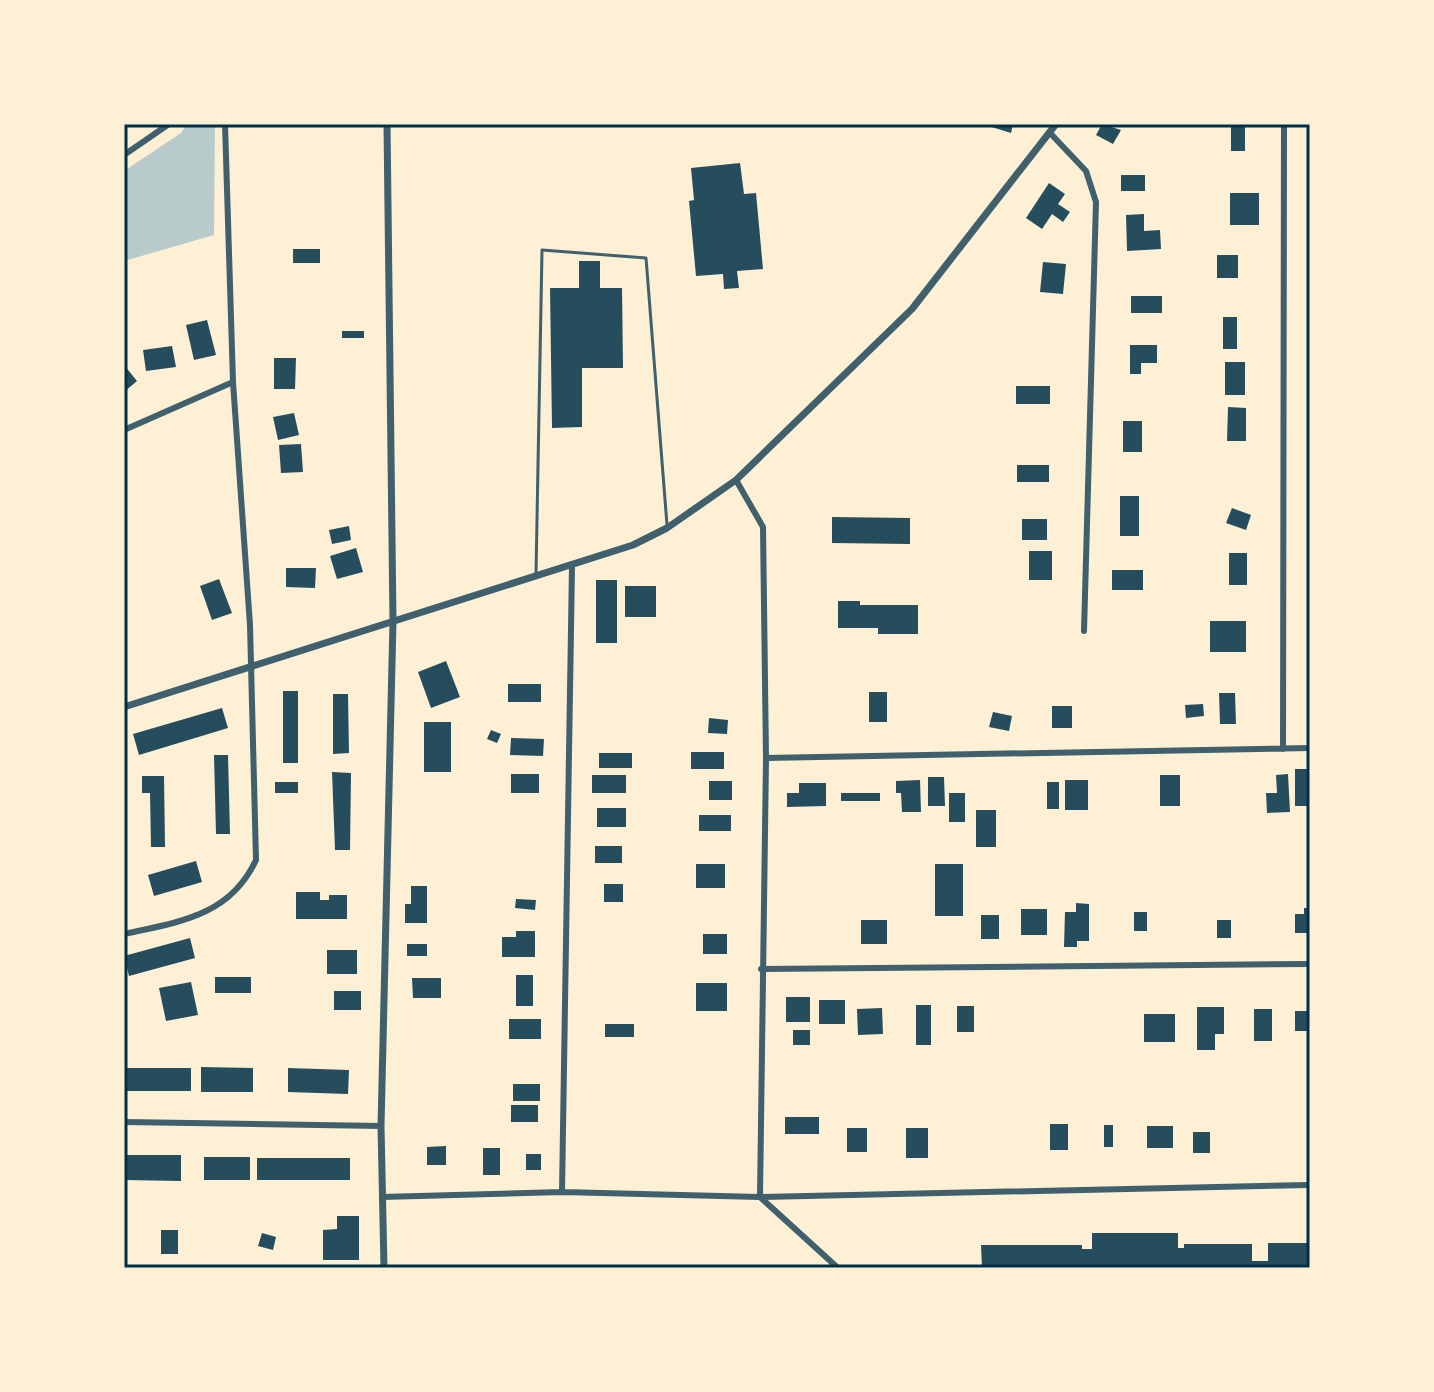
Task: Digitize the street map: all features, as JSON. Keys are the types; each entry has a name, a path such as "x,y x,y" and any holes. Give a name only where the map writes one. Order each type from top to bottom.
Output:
{"street":[{"path":"124,155 169,124"},
{"path":"124,934 193,919 244,886 256,860 251,668 233,382 225,124"},
{"path":"384,1268 381,1126 393,621 387,124"},
{"path":"124,707 536,574 572,566 633,545 667,528 736,480 912,309 1056,124"},
{"path":"1283,749 1284,124"},
{"path":"1051,134 1086,171 1096,202 1084,631"},
{"path":"124,430 233,382"},
{"path":"736,480 763,527 766,758 760,1197 838,1268"},
{"path":"562,1192 572,566"},
{"path":"766,758 1310,748"},
{"path":"761,969 1310,964"},
{"path":"124,1122 381,1126"},
{"path":"382,1197 562,1192 760,1197 1310,1185"}],"lane":[{"path":"536,574 542,250 646,258 667,528"}],"shaded area":[{"path":"187,124 215,124 214,235 124,261 124,171 181,133"}],"building":[{"path":"982,124 1013,124 1011,133"},
{"path":"1102,124 1121,130 1113,144 1096,135"},
{"path":"1231,124 1245,124 1245,151 1231,151"},
{"path":"740,163 744,194 756,193 763,269 737,271 739,288 724,289 723,274 696,276 689,201 694,200 691,168"},
{"path":"1121,175 1145,175 1145,191 1121,191"},
{"path":"1049,183 1065,194 1058,204 1070,212 1063,222 1052,214 1042,229 1026,218"},
{"path":"1230,193 1259,193 1259,225 1230,225"},
{"path":"1144,214 1144,231 1160,230 1161,249 1127,251 1126,215"},
{"path":"293,249 320,249 320,263 293,263"},
{"path":"1217,255 1238,255 1238,278 1217,278"},
{"path":"579,261 600,261 600,288 622,288 623,368 582,368 582,427 552,428 550,288 579,288"},
{"path":"1043,262 1066,264 1063,294 1040,292"},
{"path":"1131,296 1162,296 1162,313 1131,313"},
{"path":"1223,317 1237,317 1237,349 1223,349"},
{"path":"207,320 216,355 194,360 186,325"},
{"path":"342,331 364,331 364,338 342,338"},
{"path":"1130,345 1157,345 1157,363 1141,363 1141,374 1130,374"},
{"path":"172,346 176,367 146,371 143,350"},
{"path":"274,358 296,358 295,389 274,389"},
{"path":"1225,362 1245,362 1245,395 1225,395"},
{"path":"124,365 137,381 124,392"},
{"path":"1016,386 1050,386 1050,404 1016,404"},
{"path":"1228,407 1246,408 1246,441 1227,441"},
{"path":"294,413 299,435 278,440 273,417"},
{"path":"1123,421 1142,421 1142,452 1123,452"},
{"path":"301,444 303,472 281,473 279,445"},
{"path":"1017,465 1049,465 1049,482 1017,482"},
{"path":"1120,496 1139,496 1139,536 1120,536"},
{"path":"1232,508 1251,515 1246,530 1226,523"},
{"path":"832,517 910,518 910,544 832,543"},
{"path":"1022,519 1047,519 1047,540 1022,540"},
{"path":"349,526 351,540 332,544 329,530"},
{"path":"356,548 363,572 337,579 330,556"},
{"path":"1029,551 1052,551 1052,580 1029,580"},
{"path":"1229,553 1247,553 1247,585 1229,585"},
{"path":"286,568 316,568 315,588 286,587"},
{"path":"1112,570 1143,570 1143,590 1112,590"},
{"path":"219,579 232,613 212,620 200,586"},
{"path":"596,580 617,580 617,643 596,643"},
{"path":"625,586 656,586 656,617 625,617"},
{"path":"838,601 860,601 860,605 918,605 918,634 878,634 878,628 838,628"},
{"path":"1210,621 1246,621 1246,652 1210,652"},
{"path":"446,661 460,697 431,708 418,672"},
{"path":"508,684 541,684 541,702 508,702"},
{"path":"283,691 298,691 298,763 283,763"},
{"path":"869,692 887,692 887,722 869,722"},
{"path":"1219,693 1235,693 1236,724 1220,724"},
{"path":"333,694 348,694 349,753 333,754"},
{"path":"1203,704 1204,716 1186,718 1185,705"},
{"path":"1052,706 1072,706 1072,728 1052,728"},
{"path":"222,708 228,728 139,755 133,734"},
{"path":"993,712 1012,716 1009,731 989,727"},
{"path":"709,718 728,720 727,734 708,733"},
{"path":"424,722 451,722 451,772 424,772"},
{"path":"491,730 501,734 497,743 487,739"},
{"path":"511,738 544,739 543,756 510,755"},
{"path":"691,752 724,752 724,769 691,769"},
{"path":"599,753 632,753 632,768 599,768"},
{"path":"214,755 228,755 230,834 216,834"},
{"path":"1295,769 1310,769 1310,806 1295,806"},
{"path":"332,772 351,773 350,850 335,850"},
{"path":"511,774 539,774 539,793 511,793"},
{"path":"1288,774 1290,812 1267,813 1266,793 1277,793 1276,775"},
{"path":"592,775 626,775 626,793 592,793"},
{"path":"1160,775 1180,775 1180,806 1160,806"},
{"path":"142,776 164,776 165,847 151,847 150,793 142,793"},
{"path":"928,777 944,777 945,806 928,806"},
{"path":"920,780 921,812 902,812 901,793 896,793 896,781"},
{"path":"1065,780 1088,780 1088,810 1065,810"},
{"path":"709,781 732,781 732,800 709,800"},
{"path":"275,782 298,782 298,793 275,793"},
{"path":"1047,782 1059,782 1059,809 1047,809"},
{"path":"799,783 826,783 826,806 787,807 787,793 799,793"},
{"path":"841,793 880,793 880,801 841,801"},
{"path":"949,793 965,793 965,822 949,822"},
{"path":"597,808 626,808 626,827 597,827"},
{"path":"976,810 996,810 996,847 976,847"},
{"path":"699,815 731,815 731,831 699,831"},
{"path":"595,846 622,846 622,863 595,863"},
{"path":"196,861 202,882 154,896 148,875"},
{"path":"696,864 725,864 725,888 696,888"},
{"path":"935,864 963,864 963,916 935,916"},
{"path":"604,884 623,884 623,902 604,902"},
{"path":"411,886 427,886 427,923 405,923 405,904 411,904"},
{"path":"296,892 320,892 320,900 329,900 329,895 347,895 347,919 296,919"},
{"path":"516,899 536,900 535,910 515,908"},
{"path":"1076,903 1089,904 1089,941 1077,941 1077,947 1064,947 1065,912 1076,912"},
{"path":"1304,908 1310,908 1310,933 1295,933 1295,914 1304,914"},
{"path":"1021,909 1047,909 1047,935 1021,935"},
{"path":"1134,912 1147,912 1147,931 1134,931"},
{"path":"981,915 999,915 999,939 981,939"},
{"path":"861,920 887,920 887,944 861,944"},
{"path":"1217,920 1231,920 1231,938 1217,938"},
{"path":"516,931 535,931 535,957 502,957 502,937 516,937"},
{"path":"703,934 727,934 727,954 703,954"},
{"path":"190,938 195,958 129,976 124,956"},
{"path":"407,944 427,944 427,956 407,956"},
{"path":"327,950 357,950 357,974 327,974"},
{"path":"516,975 533,975 533,1006 516,1006"},
{"path":"215,977 251,977 251,993 215,993"},
{"path":"412,978 441,978 441,998 413,998"},
{"path":"191,982 198,1015 166,1021 159,988"},
{"path":"696,983 727,983 727,1011 696,1011"},
{"path":"334,991 361,991 361,1010 334,1010"},
{"path":"786,997 810,997 810,1022 786,1022"},
{"path":"819,1000 845,1000 845,1024 819,1024"},
{"path":"916,1005 931,1005 931,1045 916,1045"},
{"path":"957,1006 974,1006 974,1032 957,1032"},
{"path":"1197,1007 1224,1007 1224,1034 1215,1034 1215,1050 1197,1050"},
{"path":"882,1008 883,1034 858,1035 857,1009"},
{"path":"1254,1009 1272,1009 1272,1041 1254,1041"},
{"path":"1295,1011 1310,1011 1310,1031 1295,1031"},
{"path":"1144,1014 1175,1014 1175,1042 1144,1042"},
{"path":"509,1019 541,1019 541,1039 509,1039"},
{"path":"605,1024 634,1024 634,1037 605,1037"},
{"path":"793,1030 810,1030 810,1045 793,1045"},
{"path":"201,1067 253,1068 253,1092 201,1092"},
{"path":"124,1068 191,1068 191,1091 124,1091"},
{"path":"288,1068 349,1070 348,1094 288,1092"},
{"path":"513,1084 540,1084 540,1101 513,1101"},
{"path":"511,1105 538,1105 538,1122 511,1122"},
{"path":"785,1117 819,1117 819,1134 785,1134"},
{"path":"1050,1124 1068,1124 1068,1150 1050,1150"},
{"path":"1104,1125 1113,1125 1113,1147 1104,1147"},
{"path":"1147,1126 1173,1126 1173,1148 1147,1148"},
{"path":"847,1128 867,1128 867,1152 847,1152"},
{"path":"906,1128 928,1128 928,1158 906,1158"},
{"path":"1193,1132 1210,1132 1210,1153 1193,1153"},
{"path":"446,1146 446,1165 427,1165 427,1147"},
{"path":"483,1148 500,1148 500,1175 483,1175"},
{"path":"526,1154 541,1154 541,1170 526,1170"},
{"path":"124,1155 181,1155 181,1181 124,1180"},
{"path":"204,1157 250,1157 250,1180 204,1180"},
{"path":"257,1158 350,1158 350,1180 257,1180"},
{"path":"337,1216 359,1216 359,1260 323,1260 323,1230 337,1229"},
{"path":"161,1230 178,1230 178,1254 161,1254"},
{"path":"262,1233 276,1237 273,1250 258,1246"},
{"path":"1092,1233 1178,1233 1178,1248 1184,1248 1184,1244 1252,1244 1252,1261 1268,1261 1268,1243 1309,1243 1309,1268 982,1268 981,1245 1082,1245 1082,1249 1092,1249"}]}
